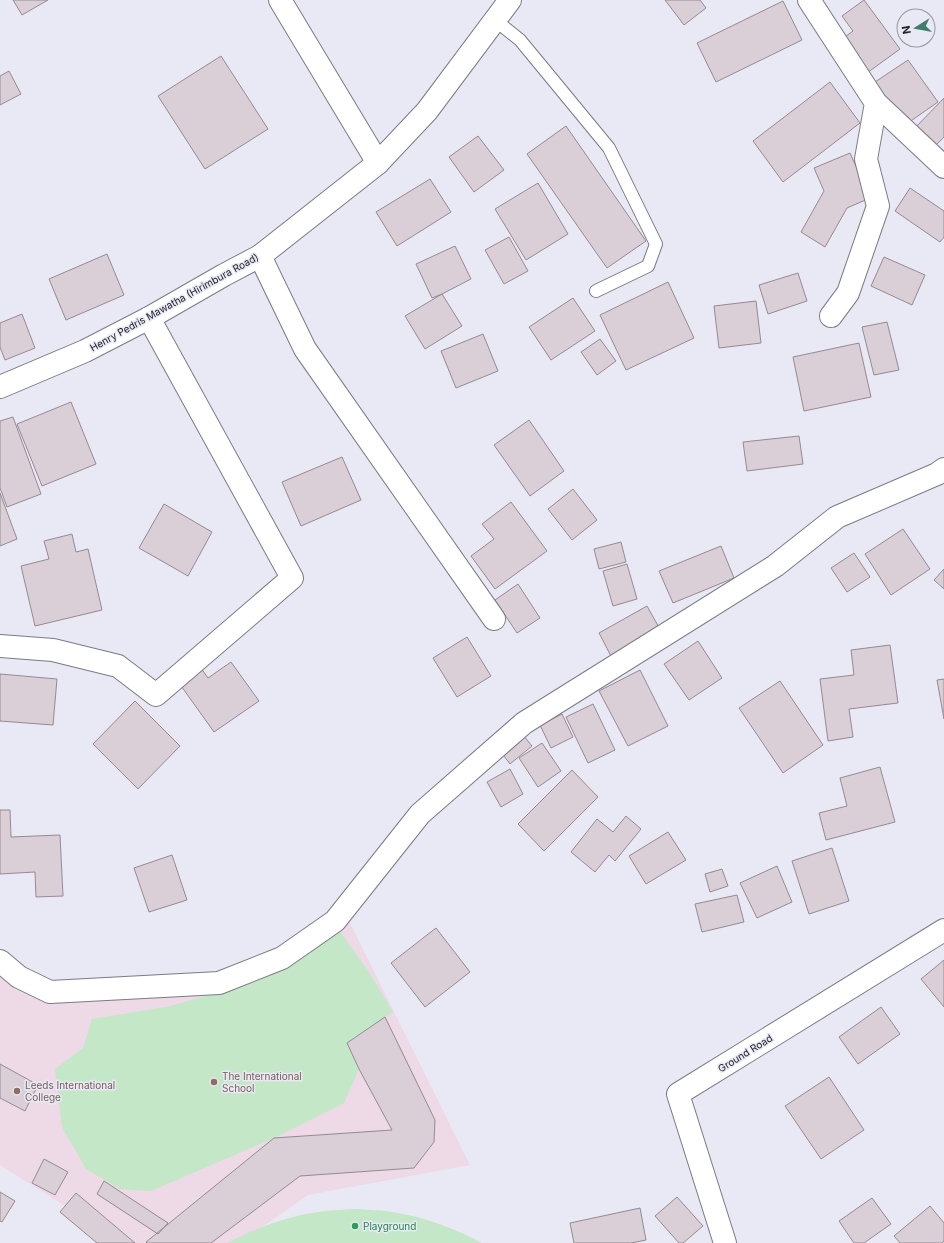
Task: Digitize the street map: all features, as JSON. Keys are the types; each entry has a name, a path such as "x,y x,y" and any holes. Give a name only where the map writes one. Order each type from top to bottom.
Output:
{"street":[{"path":"280,0 378,163"},
{"name":"Henry Pedris Mawatha (Hirimbura Road)","path":"0,387 85,351 150,318 260,256 378,163 427,111 510,0"},
{"path":"809,0 876,103 944,167"},
{"path":"832,316 848,293 878,206 866,159 876,103"},
{"path":"260,256 305,349 494,619"},
{"path":"0,646 53,650 118,666 156,695 292,578 150,318"},
{"path":"0,961 19,977 50,992 219,983 282,958 336,921 420,814 524,723 775,566 837,517 937,474 944,469"},
{"name":"Ground Road","path":"725,1243 678,1094 944,930"}],"lane":[{"path":"495,20 520,40 609,148 656,244 648,266 596,291"}],"shaded area":[{"name":"The International School","path":"348,919 470,1165 308,1195 240,1243 97,1243 62,1204 0,1165 0,970 52,998 209,991"}],"green space":[{"path":"338,929 367,969 393,1012 347,1043 359,1069 344,1103 274,1138 151,1191 120,1189 86,1169 62,1127 55,1069 83,1048 92,1019 171,1006 222,991"},
{"name":"Playground","path":"355,1209 387,1211 416,1217 450,1228 482,1243 227,1243 282,1220 323,1211"}],"building":[{"path":"13,0 48,0 22,15"},
{"path":"665,0 700,0 706,8 684,25"},
{"path":"864,0 896,44 896,48 900,49 867,73 842,39 853,31 842,16"},
{"path":"783,1 802,40 716,82 697,43"},
{"path":"221,56 268,129 205,169 158,96"},
{"path":"908,60 938,102 905,125 875,82"},
{"path":"9,71 21,94 0,105 0,76"},
{"path":"830,82 860,123 783,182 753,141"},
{"path":"944,98 944,137 932,149 913,130"},
{"path":"566,126 646,241 607,268 527,154"},
{"path":"478,136 504,170 474,192 449,157"},
{"path":"850,153 870,198 847,208 825,247 801,232 824,191 814,168"},
{"path":"430,179 451,212 397,246 376,212"},
{"path":"538,183 568,234 526,260 495,209"},
{"path":"910,188 944,211 944,237 940,242 895,211"},
{"path":"509,237 528,271 504,284 485,250"},
{"path":"455,246 471,279 432,298 416,264"},
{"path":"107,254 124,295 66,320 49,279"},
{"path":"884,257 925,275 912,305 871,286"},
{"path":"798,273 807,301 768,314 759,285"},
{"path":"668,282 694,338 626,370 600,315"},
{"path":"442,294 462,326 425,349 405,316"},
{"path":"573,298 595,331 551,360 529,327"},
{"path":"756,301 761,343 719,348 714,306"},
{"path":"22,314 35,348 5,360 0,347 0,323"},
{"path":"887,322 899,370 874,375 862,327"},
{"path":"483,334 498,371 456,388 441,351"},
{"path":"600,339 616,361 597,375 581,352"},
{"path":"859,343 871,397 804,411 793,357"},
{"path":"71,402 96,464 42,486 17,424"},
{"path":"13,417 41,494 7,507 0,488 0,421"},
{"path":"529,420 564,471 530,496 494,445"},
{"path":"799,436 803,464 747,471 743,442"},
{"path":"342,457 361,500 301,526 282,482"},
{"path":"573,489 597,520 572,540 548,509"},
{"path":"0,493 17,539 0,546"},
{"path":"511,502 547,551 495,589 471,556 494,539 482,524"},
{"path":"164,504 212,532 188,576 139,548"},
{"path":"903,529 930,569 891,595 865,554"},
{"path":"72,534 76,552 88,549 102,610 35,626 21,566 49,559 44,541"},
{"path":"621,542 626,562 599,569 594,549"},
{"path":"721,546 734,578 673,603 659,571"},
{"path":"854,553 870,577 847,592 831,568"},
{"path":"627,564 637,599 613,606 603,571"},
{"path":"944,569 944,589 934,580"},
{"path":"518,584 540,618 517,633 495,600"},
{"path":"647,606 661,631 612,658 599,633"},
{"path":"467,637 491,676 457,697 433,658"},
{"path":"698,641 722,678 689,700 664,664"},
{"path":"890,645 898,703 849,709 853,737 828,741 820,679 854,675 851,650"},
{"path":"231,662 259,701 214,732 179,683 201,668 208,678"},
{"path":"640,670 668,726 628,746 599,691"},
{"path":"0,674 57,679 53,725 0,721"},
{"path":"944,679 944,719 937,680"},
{"path":"780,681 823,745 783,773 739,708"},
{"path":"135,701 180,746 138,789 93,744"},
{"path":"593,704 615,750 588,763 566,717"},
{"path":"562,714 573,737 551,748 540,725"},
{"path":"523,735 532,746 510,764 501,752"},
{"path":"542,743 561,771 538,787 519,758"},
{"path":"880,767 895,822 826,840 819,813 847,806 840,778"},
{"path":"510,769 523,794 501,807 487,782"},
{"path":"572,770 598,797 544,851 518,824"},
{"path":"0,810 10,810 11,837 60,835 63,896 36,897 35,872 0,874"},
{"path":"626,816 641,829 615,861 609,855 595,872 571,852 597,819 613,832"},
{"path":"668,832 686,860 646,884 629,856"},
{"path":"832,848 849,901 809,914 792,861"},
{"path":"172,855 187,900 149,912 134,868"},
{"path":"777,866 792,902 757,918 740,883"},
{"path":"722,869 728,886 710,892 705,874"},
{"path":"737,895 744,922 702,932 695,904"},
{"path":"436,928 470,972 425,1007 391,963"},
{"path":"944,960 944,1007 921,979"},
{"path":"881,1007 900,1034 858,1064 839,1037"},
{"path":"385,1017 435,1120 434,1142 414,1168 300,1176 211,1243 146,1242 274,1138 392,1130 359,1069 347,1043"},
{"name":"Leeds International College","path":"0,1064 38,1085 25,1111 0,1098"},
{"path":"829,1077 864,1130 821,1159 785,1106"},
{"path":"44,1159 68,1172 55,1195 32,1183"},
{"path":"104,1181 168,1223 158,1234 97,1194"},
{"path":"0,1192 15,1201 2,1222 0,1221"},
{"path":"76,1193 135,1243 97,1243 60,1212"},
{"path":"677,1197 703,1226 683,1243 679,1243 655,1216"},
{"path":"872,1198 891,1224 864,1243 854,1243 839,1221"},
{"path":"930,1206 944,1223 944,1241 942,1243 900,1243 894,1236"},
{"path":"640,1208 646,1240 631,1243 574,1243 570,1223"}],"place":[{"name":"The International School","path":"214,1082"},
{"name":"Leeds International College","path":"17,1091"},
{"name":"Playground","path":"355,1226"}]}
